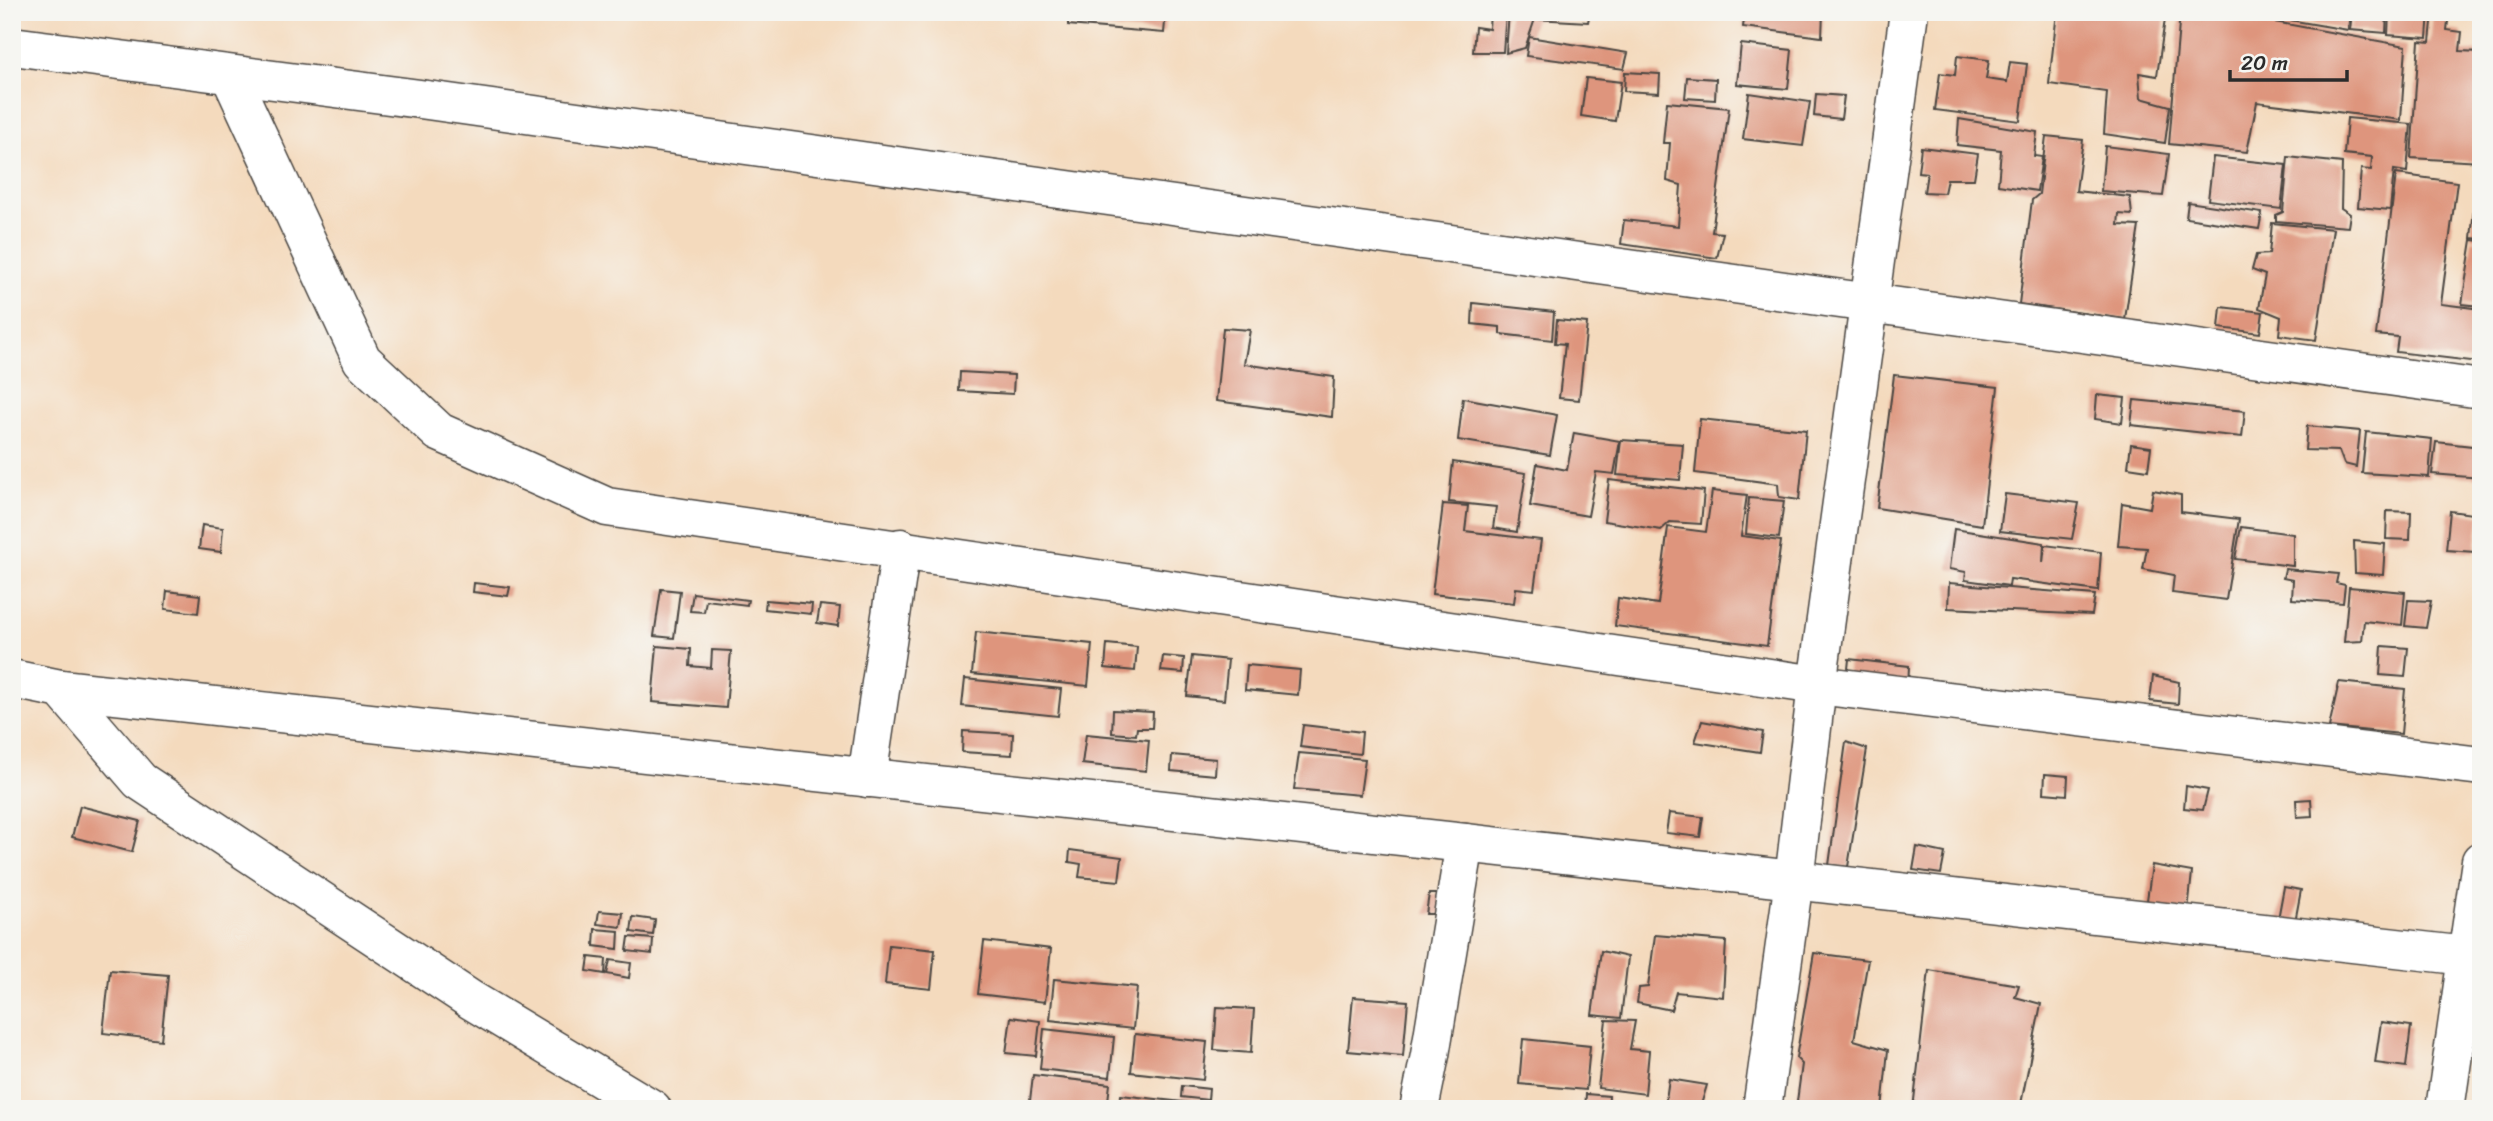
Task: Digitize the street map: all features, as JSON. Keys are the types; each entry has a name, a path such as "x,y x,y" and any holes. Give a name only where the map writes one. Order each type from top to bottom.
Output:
{"street":[{"path":"1762,1109 1909,12"},
{"path":"12,46 419,99 2481,389"},
{"path":"230,75 362,360 439,432 607,507 901,548 1817,685 2481,766"},
{"path":"867,778 901,548"},
{"path":"12,679 61,689 2467,956"},
{"path":"61,689 140,781 471,1000 652,1109"},
{"path":"1419,1109 1465,843"},
{"path":"2445,1109 2481,861"}],"building":[{"path":"1068,12 1166,12 1164,33 1068,25"},
{"path":"1490,12 1506,12 1503,52 1473,52 1475,27 1489,29"},
{"path":"1509,12 1590,12 1588,22 1535,19 1525,48 1506,53"},
{"path":"1745,12 1823,12 1822,37 1743,27"},
{"path":"2057,12 2166,12 2157,76 2139,73 2141,98 2170,106 2165,143 2104,134 2107,92 2049,84"},
{"path":"2180,12 2242,12 2242,16 2406,46 2401,120 2257,102 2247,152 2169,144"},
{"path":"2261,12 2350,12 2348,30 2260,15"},
{"path":"2352,12 2387,12 2386,33 2350,30"},
{"path":"2389,12 2429,12 2427,38 2388,35"},
{"path":"2433,12 2449,12 2447,30 2462,32 2460,51 2481,52 2481,162 2411,158 2419,41 2430,42"},
{"path":"1529,37 1628,53 1624,69 1526,56"},
{"path":"1741,44 1792,50 1788,89 1737,84"},
{"path":"1957,56 1989,60 1986,79 2007,82 2010,62 2027,64 2020,121 1935,110 1940,73 1955,75"},
{"path":"1625,72 1660,74 1659,93 1624,91"},
{"path":"1687,77 1716,79 1715,100 1685,98"},
{"path":"1586,78 1621,82 1615,121 1581,116"},
{"path":"1749,93 1810,102 1803,146 1743,139"},
{"path":"1816,94 1844,96 1841,119 1814,116"},
{"path":"1667,102 1729,108 1712,232 1723,233 1717,258 1621,244 1624,220 1678,226 1681,185 1667,181 1670,143 1663,143"},
{"path":"2347,118 2411,124 2407,172 2394,170 2390,210 2358,207 2361,169 2371,170 2372,157 2344,154"},
{"path":"1959,119 2037,132 2034,156 2042,157 2037,191 1998,185 2001,150 1957,145"},
{"path":"2046,136 2083,140 2076,191 2130,197 2132,215 2119,214 2118,225 2139,226 2125,319 2019,304 2032,200 2039,194"},
{"path":"2105,146 2169,154 2163,196 2101,191"},
{"path":"1921,147 1978,154 1974,179 1947,179 1944,193 1924,192 1927,173 1918,172"},
{"path":"2213,157 2286,165 2281,209 2208,200"},
{"path":"2288,157 2342,163 2341,208 2350,214 2348,227 2276,221 2276,215 2283,212"},
{"path":"2396,174 2457,182 2441,304 2481,309 2479,362 2396,352 2398,337 2376,335"},
{"path":"2476,189 2481,190 2481,239 2471,238"},
{"path":"2188,202 2262,213 2259,229 2186,218"},
{"path":"2272,223 2333,229 2316,340 2279,335 2281,317 2259,308 2265,275 2252,270 2256,255 2269,254"},
{"path":"2472,240 2481,241 2481,306 2462,304"},
{"path":"1473,303 1554,312 1552,340 1500,334 1500,327 1472,324"},
{"path":"2221,307 2263,312 2260,333 2219,328"},
{"path":"1557,320 1587,323 1579,400 1559,398 1565,344 1555,343"},
{"path":"1223,328 1250,330 1244,364 1334,377 1332,417 1216,401"},
{"path":"960,372 1014,375 1013,394 959,391"},
{"path":"1894,375 1998,387 1982,525 1877,508"},
{"path":"2097,395 2125,398 2122,423 2095,419"},
{"path":"1463,398 1557,415 1550,455 1458,440"},
{"path":"2134,400 2245,411 2242,437 2131,425"},
{"path":"1700,419 1806,430 1799,500 1779,497 1778,484 1695,473"},
{"path":"2307,426 2360,431 2356,467 2344,464 2339,451 2305,450"},
{"path":"2366,432 2432,439 2429,477 2362,473"},
{"path":"1574,433 1620,441 1614,474 1596,472 1588,516 1530,506 1537,464 1567,470"},
{"path":"1621,440 1683,444 1680,480 1617,475"},
{"path":"2436,442 2481,447 2481,478 2432,474"},
{"path":"2131,444 2151,447 2148,470 2128,467"},
{"path":"1453,462 1526,473 1517,532 1493,528 1496,507 1449,502"},
{"path":"1609,480 1704,491 1701,524 1670,522 1661,530 1604,521"},
{"path":"2153,490 2181,495 2181,512 2239,519 2226,600 2172,593 2174,575 2143,569 2147,548 2118,546 2122,503 2150,508"},
{"path":"1712,491 1747,495 1741,536 1781,541 1767,646 1615,626 1618,598 1658,604 1668,527 1706,532"},
{"path":"2005,494 2079,503 2072,539 2000,531"},
{"path":"1749,498 1784,501 1779,538 1746,534"},
{"path":"1443,504 1468,506 1465,531 1541,540 1534,590 1516,588 1514,603 1432,594"},
{"path":"2387,511 2411,512 2410,540 2386,539"},
{"path":"2450,511 2480,515 2475,552 2446,550"},
{"path":"202,525 223,528 221,552 199,549"},
{"path":"2241,527 2293,534 2293,566 2235,559"},
{"path":"1954,529 2044,543 2043,563 2045,545 2101,552 2098,591 2010,579 2009,586 1965,580 1966,572 1949,569"},
{"path":"2354,541 2385,544 2383,575 2355,573"},
{"path":"2285,569 2338,574 2336,583 2345,585 2343,603 2292,599 2293,580 2283,578"},
{"path":"474,583 510,587 508,596 473,592"},
{"path":"1949,583 2095,595 2092,615 1948,608"},
{"path":"2349,587 2405,592 2402,625 2364,621 2362,641 2344,642"},
{"path":"661,589 680,591 674,638 654,636"},
{"path":"167,591 200,595 198,613 165,609"},
{"path":"693,593 748,600 747,605 706,600 704,612 690,611"},
{"path":"766,600 812,604 811,614 765,609"},
{"path":"2408,600 2431,601 2426,628 2405,626"},
{"path":"820,605 840,607 838,626 817,623"},
{"path":"976,632 1092,644 1088,686 972,674"},
{"path":"1107,644 1137,647 1135,671 1105,668"},
{"path":"657,646 691,649 690,666 711,668 712,650 731,651 726,708 652,702"},
{"path":"2382,646 2408,648 2405,677 2380,675"},
{"path":"1163,656 1184,658 1183,673 1161,671"},
{"path":"1192,656 1228,660 1224,700 1187,696"},
{"path":"1849,659 1909,666 1908,687 1847,679"},
{"path":"1247,665 1300,670 1298,695 1245,690"},
{"path":"2153,676 2179,682 2178,704 2150,701"},
{"path":"965,679 1061,689 1058,716 962,706"},
{"path":"2339,682 2405,689 2401,734 2329,727"},
{"path":"1113,710 1153,712 1152,728 1137,728 1136,735 1112,733"},
{"path":"1702,721 1763,732 1760,752 1695,742"},
{"path":"1303,725 1362,732 1360,754 1300,747"},
{"path":"963,731 1013,734 1012,755 962,752"},
{"path":"1086,734 1149,740 1146,771 1082,764"},
{"path":"1846,742 1867,749 1848,867 1829,865"},
{"path":"1299,753 1365,759 1360,795 1294,789"},
{"path":"1172,755 1216,759 1215,775 1171,771"},
{"path":"2045,774 2068,776 2067,795 2044,793"},
{"path":"2186,786 2208,790 2203,810 2184,808"},
{"path":"2311,799 2312,816 2297,817 2296,800"},
{"path":"80,806 140,821 132,852 72,837"},
{"path":"1669,813 1703,817 1700,837 1666,833"},
{"path":"1917,847 1945,853 1941,874 1913,870"},
{"path":"1070,850 1122,857 1119,881 1079,877 1081,864 1069,862"},
{"path":"2152,865 2192,872 2188,911 2146,907"},
{"path":"2284,887 2301,890 2295,922 2278,919"},
{"path":"1429,894 1446,894 1444,914 1426,914"},
{"path":"599,911 623,913 621,927 597,924"},
{"path":"633,917 655,920 653,935 631,932"},
{"path":"595,929 619,931 618,949 594,946"},
{"path":"1655,935 1726,941 1723,997 1676,992 1671,1010 1637,1003 1639,988 1648,987"},
{"path":"629,937 653,939 652,954 627,951"},
{"path":"984,941 1051,949 1045,1002 978,994"},
{"path":"889,945 935,950 931,989 885,984"},
{"path":"1601,951 1628,957 1621,1018 1592,1015"},
{"path":"1814,953 1868,960 1854,1040 1888,1050 1882,1109 1796,1109 1802,1064 1796,1058"},
{"path":"589,957 606,959 605,974 587,971"},
{"path":"610,960 631,963 629,978 607,974"},
{"path":"110,970 168,975 161,1040 103,1033"},
{"path":"1929,970 2019,985 2015,997 2041,1004 2020,1109 1913,1109"},
{"path":"1054,979 1137,987 1133,1029 1050,1020"},
{"path":"1353,997 1408,1001 1403,1056 1348,1051"},
{"path":"1217,1007 1254,1009 1251,1053 1214,1050"},
{"path":"1011,1017 1040,1021 1036,1056 1006,1053"},
{"path":"1606,1020 1635,1021 1630,1049 1649,1051 1645,1094 1598,1088"},
{"path":"2381,1022 2411,1026 2406,1067 2375,1063"},
{"path":"1044,1029 1114,1037 1110,1077 1040,1069"},
{"path":"1135,1034 1207,1042 1203,1080 1131,1072"},
{"path":"1523,1039 1590,1046 1586,1090 1519,1084"},
{"path":"1033,1075 1110,1084 1107,1109 1029,1109"},
{"path":"1669,1079 1707,1085 1700,1108 1665,1106"},
{"path":"1182,1086 1209,1089 1208,1100 1181,1097"},
{"path":"1586,1094 1609,1096 1608,1109 1585,1109"},
{"path":"1121,1095 1226,1107 1226,1109 1119,1109"}]}
